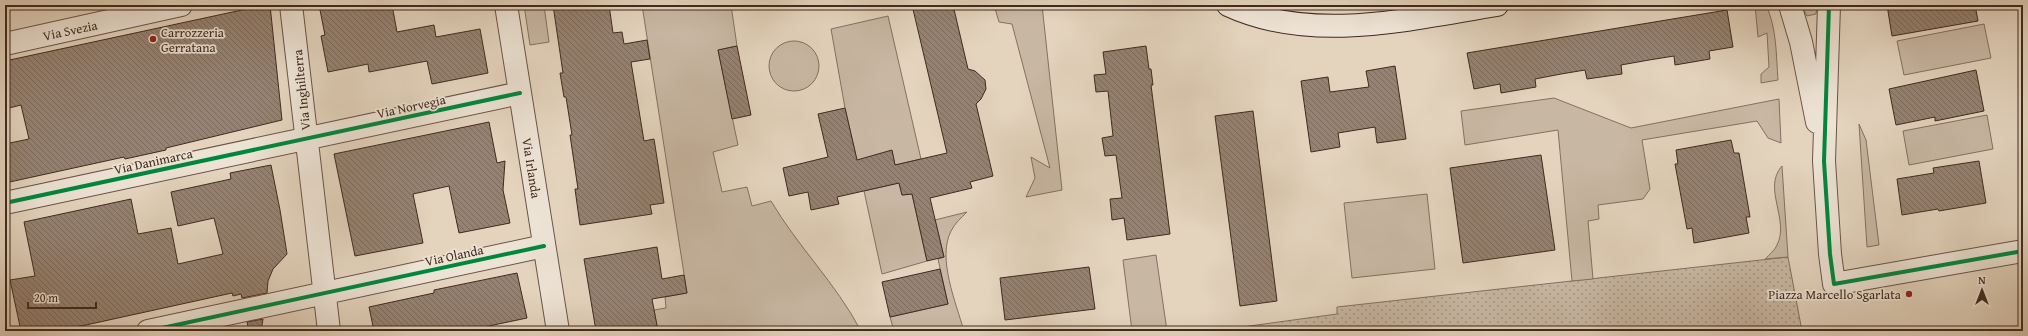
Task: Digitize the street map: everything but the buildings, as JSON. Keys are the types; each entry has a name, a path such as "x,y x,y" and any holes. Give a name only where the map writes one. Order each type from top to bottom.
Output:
{"street":[{"name":"Via Svezia","path":"5,44 181,5"},
{"name":"Via Inghilterra","path":"291,5 329,331"},
{"name":"Via Irlanda","path":"506,5 558,331"},
{"path":"1228,5 1265,18 1300,24 1342,26 1418,18 1497,5"},
{"path":"1790,5 1801,42 1824,161"},
{"path":"1829,5 1824,161 1830,254 1834,284 2023,251"},
{"name":"Via Norvegia","path":"306,138 520,93"},
{"name":"Via Danimarca","path":"5,203 306,138"},
{"name":"Via Olanda","path":"148,331 544,246"}],"shaded area":[{"path":"524,5 544,5 549,42 530,45"},
{"path":"642,5 731,5 737,46 718,50 738,145 713,152 722,192 747,187 752,206 771,201 793,234 840,296 861,331 658,331 654,310 666,308 665,297 687,293"},
{"path":"994,5 1042,5 1062,190 1026,197 1035,178 1031,157 1050,168 1012,24 999,22"},
{"path":"1755,5 1766,5 1770,14 1774,32 1778,80 1761,83 1761,74 1769,67 1767,33 1758,37"},
{"path":"1801,5 1817,5 1816,14 1807,16"},
{"path":"888,16 921,159 895,165 892,151 860,173 845,108 831,29"},
{"path":"1984,24 1991,58 1904,75 1897,41"},
{"path":"794,41 804,43 812,48 817,56 819,66 817,76 812,84 804,89 794,91 784,89 776,84 771,76 769,66 771,56 776,48 784,43"},
{"path":"1554,98 1631,128 1779,99 1781,143 1768,138 1757,121 1642,140 1650,189 1643,199 1598,205 1599,219 1588,221 1593,279 1572,281 1558,130 1465,145 1461,111"},
{"path":"1987,115 1993,149 1909,165 1903,131"},
{"path":"1859,124 1866,140 1879,245 1867,247"},
{"path":"1782,166 1788,257 1765,259 1776,247 1780,235 1775,184 1777,175"},
{"path":"899,183 902,195 912,194 927,261 882,274 864,191"},
{"path":"1427,194 1435,269 1352,278 1344,203"},
{"path":"967,212 956,223 951,231 947,242 946,254 949,281 964,331 894,331 890,317 948,304 938,259 944,257 935,220"},
{"path":"1156,255 1167,331 1132,331 1123,260"},
{"path":"1788,257 1802,331 1213,331 1337,314 1337,307"}],"cycle path":[{"path":"1829,5 1824,161 1830,254 1834,284 2023,251"},
{"path":"5,203 520,93"},
{"path":"148,331 544,246"}],"place":[{"name":"Carrozzeria Gerratana","path":"153,39"},
{"name":"Piazza Marcello Sgarlata","path":"1909,294"}]}
